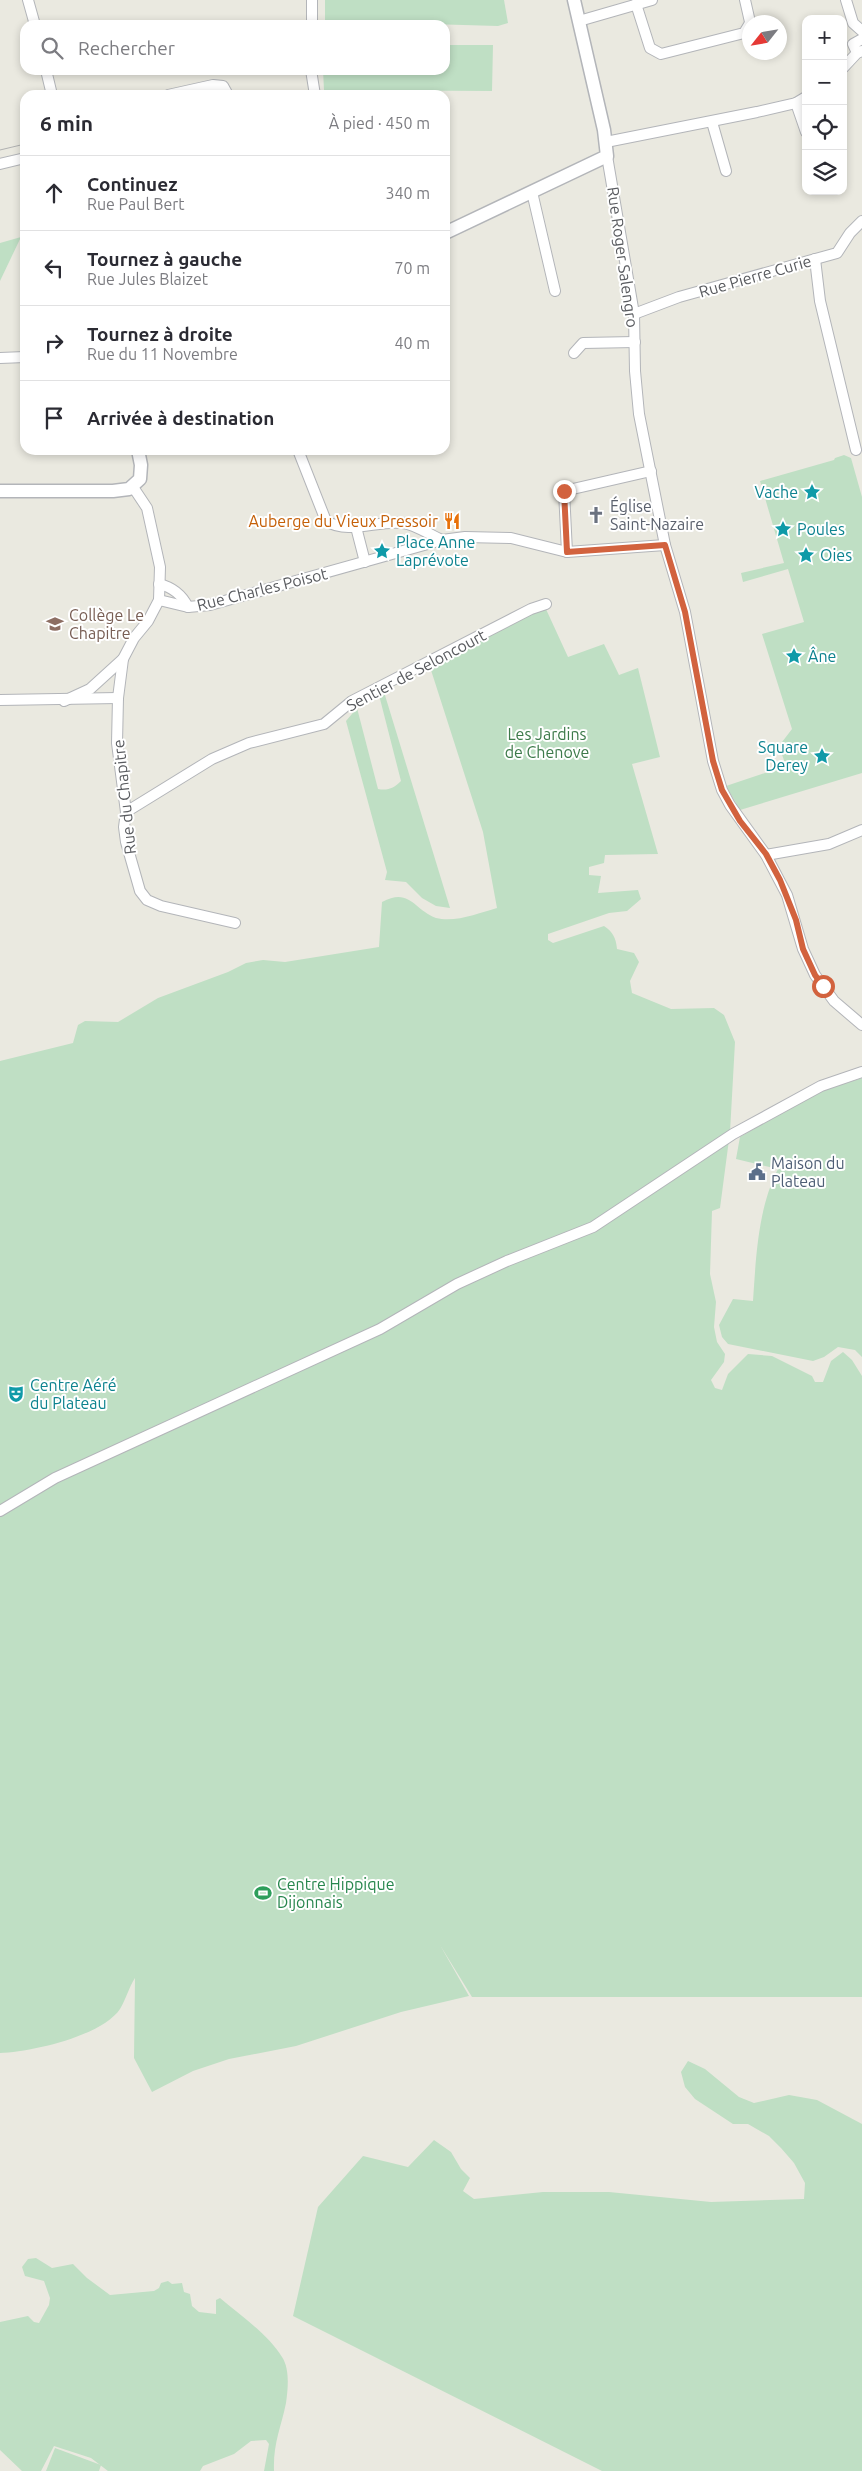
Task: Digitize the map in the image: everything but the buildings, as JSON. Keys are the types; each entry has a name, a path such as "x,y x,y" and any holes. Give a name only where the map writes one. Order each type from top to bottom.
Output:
{"street":[{"path":"28,0 33,20"},
{"path":"312,0 312,20"},
{"name":"Rue Roger Salengro","path":"574,0 606,142 634,314 639,414 665,545 685,612 711,752 722,790 740,821 766,854 787,895 803,949 815,975 834,1001 854,1021 862,1025"},
{"path":"578,21 652,0"},
{"path":"745,0 748,15"},
{"path":"846,0 853,23 862,30"},
{"path":"636,4 650,48 661,54 742,34"},
{"path":"847,64 860,52 853,44 862,39"},
{"path":"47,75 51,90"},
{"path":"311,75 313,90"},
{"path":"190,90 213,85 223,86 225,90"},
{"path":"606,142 712,122 796,103 802,99"},
{"path":"796,103 802,120"},
{"path":"712,122 726,171"},
{"path":"450,231 607,156"},
{"path":"0,164 20,159"},
{"path":"532,192 555,291"},
{"name":"Rue Pierre Curie","path":"634,314 679,297 729,285 838,253 850,233 862,221"},
{"path":"815,259 820,301 856,450"},
{"path":"574,353 583,344 635,342"},
{"path":"0,358 20,357"},
{"path":"0,491 113,491 133,487 140,476 138,455"},
{"path":"300,455 326,521 332,525 356,527 403,523 442,540"},
{"path":"567,552 564,491 651,471"},
{"path":"64,701 90,688 123,659 134,638 148,621 159,600 160,567 147,508 133,487"},
{"path":"356,527 364,562 442,540 465,537 511,538 567,552 665,545"},
{"name":"Rue Charles Poisot","path":"159,600 188,607 210,604 364,562"},
{"path":"159,584 168,586 183,597 188,607"},
{"name":"Sentier de Seloncourt","path":"126,812 212,759 249,743 324,724 352,701 531,609 546,604"},
{"name":"Rue du Chapitre","path":"123,659 118,698 117,743 126,812 124,827 134,874 140,891 147,900 160,906 235,924"},
{"path":"0,700 64,701 118,698"},
{"path":"766,854 829,844 862,830"},
{"path":"0,1511 55,1478 380,1329 457,1284 507,1261 593,1227 733,1134 813,1089 862,1072"}],"green space":[{"path":"325,0 504,0 508,23 498,26 450,25 450,20 325,20"},
{"path":"450,45 493,45 492,91 324,90 323,75 450,75"},
{"path":"20,237 0,281 0,243"},
{"path":"844,455 851,458 862,497 862,773 740,810 726,786 786,766 779,746 792,729 762,634 804,622 788,569 743,582 741,573 784,563 760,481 834,460"},
{"name":"Les Jardins de Chenove","path":"545,607 568,657 604,644 619,675 638,668 660,757 632,764 658,854 605,855 604,863 589,867 589,875 601,876 598,893 638,890 641,899 627,911 609,913 548,934 548,940 553,943 604,926 614,936 617,949 634,953 639,962 630,981 632,993 671,1009 714,1008 724,1015 735,1042 730,1132 720,1208 712,1211 710,1274 716,1302 714,1327 717,1342 725,1354 724,1362 711,1380 715,1388 722,1390 728,1374 748,1354 772,1356 812,1376 815,1382 823,1382 831,1361 843,1352 852,1360 862,1376 862,1997 472,1997 440,1945 469,1996 401,2012 296,2046 229,2059 193,2071 152,2092 134,2058 135,1978 120,2009 111,2019 98,2027 82,2035 47,2046 0,2053 0,1061 73,1043 78,1025 85,1021 118,1022 158,998 228,972 246,963 263,960 285,962 379,947 382,902 391,898 406,898 436,918 443,919 467,917 497,908 483,832 430,667"},
{"path":"384,692 450,908 436,906 422,898 406,882 385,880 387,872 346,721 357,708 378,789 388,789 396,785 401,781 379,695"},
{"path":"862,1078 862,1357 855,1350 838,1347 824,1357 813,1361 728,1344 722,1337 719,1325 733,1299 753,1301 762,1216 771,1184 778,1169 736,1159 740,1137 815,1093"},
{"path":"688,2061 705,2069 739,2097 754,2103 789,2095 817,2100 862,2124 862,2471 602,2471 293,2316 318,2207 363,2156 408,2167 434,2140 451,2152 461,2169 470,2178 463,2191 474,2199 543,2192 609,2192 711,2202 804,2199 805,2183 794,2163 769,2136 748,2124 733,2124 695,2099 685,2087 681,2072"},
{"path":"36,2258 52,2268 73,2264 87,2278 110,2295 154,2291 159,2288 161,2283 168,2281 172,2284 182,2283 184,2292 190,2294 192,2306 199,2312 216,2314 216,2300 220,2298 254,2326 282,2357 287,2373 286,2403 276,2444 274,2471 264,2471 269,2444 266,2440 251,2441 234,2454 203,2466 200,2471 108,2471 91,2458 54,2446 41,2471 22,2471 0,2450 0,2322 28,2316 34,2322 39,2323 49,2305 50,2298 44,2281 25,2276 22,2267 28,2259"},
{"path":"55,2448 101,2465 99,2471 46,2471"}],"tram line":[{"path":"0,150 20,145"}],"place":[{"name":"Vache","path":"812,492"},
{"name":"Église Saint-Nazaire","path":"596,515"},
{"name":"Auberge du Vieux Pressoir","path":"452,521"},
{"name":"Poules","path":"783,529"},
{"name":"Place Anne Laprévote","path":"382,551"},
{"name":"Oies","path":"806,555"},
{"name":"Collège Le Chapitre","path":"55,624"},
{"name":"Âne","path":"794,656"},
{"name":"Square Derey","path":"822,756"},
{"name":"Maison du Plateau","path":"757,1172"},
{"name":"Centre Aéré du Plateau","path":"16,1394"},
{"name":"Centre Hippique Dijonnais","path":"263,1893"}],"route":[{"path":"564,491 567,552 665,545 685,612 694,669 713,761 722,790 740,821 756,844 766,854 780,880 796,920 803,949 815,975 823,986"}]}
